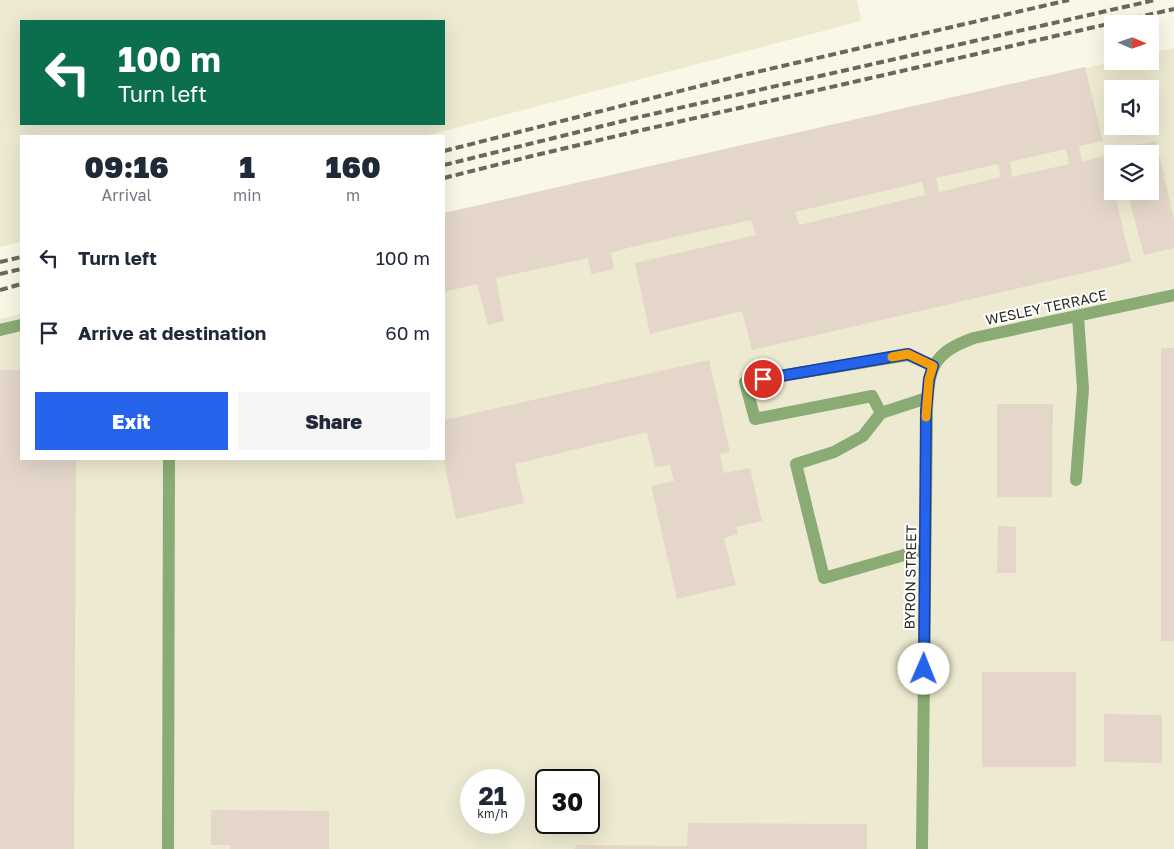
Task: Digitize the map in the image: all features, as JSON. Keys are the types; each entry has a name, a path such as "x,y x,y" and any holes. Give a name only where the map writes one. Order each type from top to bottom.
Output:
{"street":[{"name":"WESLEY TERRACE","path":"933,366 957,344 974,338 1174,295"},
{"path":"1076,480 1083,389 1078,316"},
{"path":"0,330 20,325"},
{"path":"881,413 872,396 755,419 745,382 908,354 933,366"},
{"name":"BYRON STREET","path":"922,849 927,398 929,379 933,366"},
{"path":"925,549 824,578 796,464 834,452 863,436 881,413 927,398"},
{"path":"168,849 169,460"}],"shaded area":[{"path":"0,0 857,0 861,21 429,135 20,135 20,242 0,247"},
{"path":"1174,48 1174,849 0,849 0,319 20,314 20,460 445,460 445,217 1104,64 1104,70 1159,70 1159,51"}],"building":[{"path":"1085,67 1103,141 1079,146 1082,162 1104,156 1104,200 1116,200 1131,262 752,350 742,311 650,334 635,263 756,235 751,220 611,253 614,269 591,274 588,258 496,278 504,321 488,325 477,284 445,292 445,213","holes":["1066,149 1069,164 1012,177 1010,162","998,164 1001,177 939,192 936,178","922,182 925,195 799,225 795,212"]},
{"path":"1156,141 1157,145 1136,145"},
{"path":"1159,154 1174,219 1174,248 1144,255 1129,200 1159,200"},
{"path":"1161,348 1174,348 1174,641 1161,641"},
{"path":"709,360 730,452 720,454 724,473 750,468 762,521 737,527 738,534 724,538 736,585 677,599 651,486 674,481 670,465 655,467 647,432 515,464 524,503 456,519 443,460 445,460 445,420"},
{"path":"0,370 20,370 20,460 76,460 74,849 0,849"},
{"path":"997,404 1053,404 1052,497 997,497"},
{"path":"998,526 1016,527 1016,573 997,573"},
{"path":"982,672 1076,672 1076,767 982,767"},
{"path":"1104,714 1162,715 1162,763 1104,762"},
{"path":"211,810 329,811 329,849 230,849 230,845 211,845"},
{"path":"688,823 867,824 867,849 575,849 576,845 687,846"}],"railway":[{"path":"445,151 739,76 1069,0"},
{"path":"445,165 635,118 1155,0"},
{"path":"445,178 638,131 1174,9"},
{"path":"0,262 20,257"},
{"path":"0,274 20,269"},
{"path":"0,290 20,284"}],"slow traffic":[{"path":"892,357 908,354 933,366 929,379 926,417"}],"route":[{"path":"763,379 908,354 933,366 929,379 926,411 924,669"}]}
